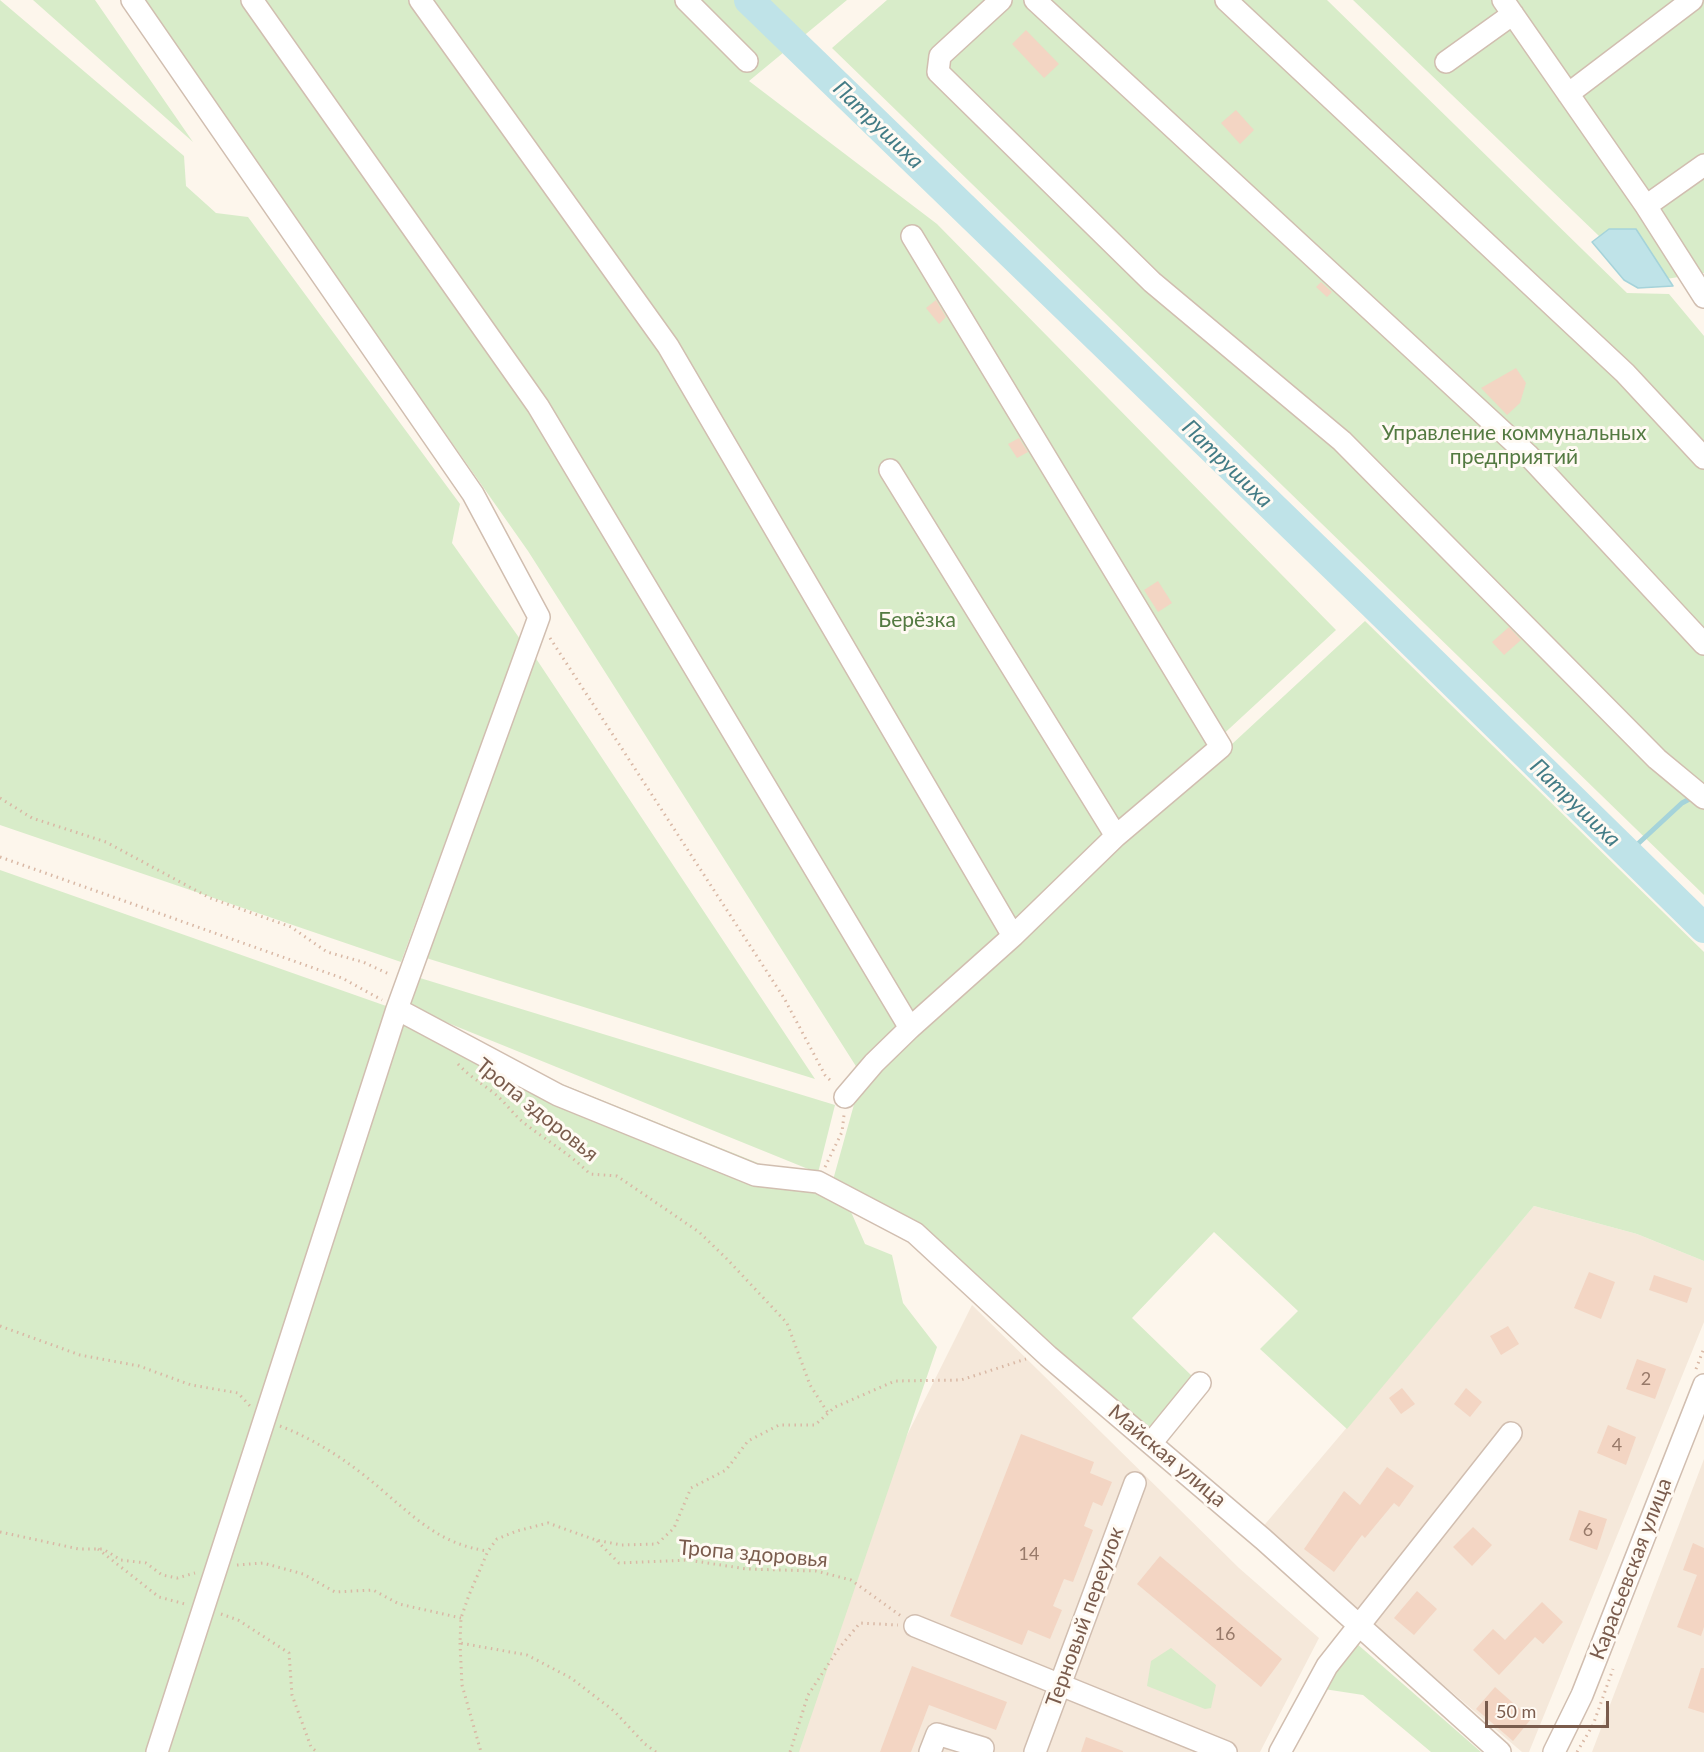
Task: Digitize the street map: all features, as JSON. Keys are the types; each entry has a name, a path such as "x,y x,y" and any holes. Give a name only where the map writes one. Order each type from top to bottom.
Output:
{"street":[{"path":"132,0 473,494 539,617 406,982 156,1752"},
{"path":"252,0 538,406 910,1028"},
{"path":"420,0 668,346 1013,936"},
{"path":"686,0 747,62"},
{"path":"1001,0 940,56 938,72 1152,282 1342,441 1657,759 1700,786"},
{"path":"1035,0 1528,455 1704,644"},
{"path":"1226,0 1625,373 1704,458"},
{"path":"1568,94 1692,0"},
{"path":"1446,62 1508,7 1646,206 1702,294"},
{"path":"1646,206 1704,165"},
{"path":"845,1097 874,1063 910,1028 1013,936 1116,836 1221,747 912,236"},
{"path":"891,470 1116,836"},
{"path":"397,1009 558,1095 754,1175 818,1182"},
{"name":"Майская улица","path":"818,1182 915,1233 1043,1351 1152,1442 1360,1624 1500,1752"},
{"path":"1152,1442 1200,1383"},
{"name":"Карасьевская улица","path":"1554,1752 1582,1695 1704,1385"},
{"path":"1280,1752 1327,1666 1511,1433"},
{"name":"Терновый переулок","path":"1035,1752 1135,1483"},
{"path":"915,1626 1226,1752"},
{"path":"930,1752 937,1734 983,1748 982,1752"}],"path":[{"path":"539,617 561,656 784,998 825,1075 845,1097 842,1132 818,1182"},
{"path":"0,798 32,818 106,842 210,898 291,927 327,952 363,962 406,982"},
{"path":"0,857 342,978 397,1009"},
{"name":"Тропа здоровья","path":"454,1060 468,1075 495,1094 514,1115 542,1137 570,1154 590,1174 617,1176 699,1232 787,1323 810,1385 828,1413"},
{"name":"Тропа здоровья","path":"481,1752 462,1685 461,1618 488,1551 497,1539 548,1523 597,1540 621,1545 657,1544 674,1528 691,1488 726,1470 748,1442 779,1425 815,1425 835,1407 895,1381 961,1380 1019,1362 1043,1351"},
{"name":"Тропа здоровья","path":"597,1540 619,1563 688,1560 747,1569 816,1570 851,1580 915,1626"},
{"path":"98,1549 159,1597 238,1620 289,1653 292,1695 311,1747 317,1752"},
{"path":"790,1752 808,1695 839,1648 860,1623 915,1626"},
{"path":"460,1643 526,1655 571,1678 614,1711 656,1752"}],"shaded area":[{"path":"1534,1206 1637,1234 1704,1261 1704,1322 1529,1752 1522,1752 1261,1529"},
{"path":"972,1305 1239,1568 1319,1638 1260,1752 749,1752"},
{"path":"1704,1459 1704,1752 1592,1752"}],"green space":[{"path":"0,0 184,156 186,186 216,213 248,217 460,504 452,543 520,639 401,962 0,825"},
{"path":"33,0 95,0 193,142"},
{"name":"Берёзка","path":"141,0 847,0 749,81 937,224 1336,630 859,1071 528,551"},
{"name":"Управление коммунальных предприятий","path":"887,0 1327,0 1627,293 1669,294 1704,336 1704,895 832,48"},
{"path":"1353,0 1704,0 1704,273 1647,282"},
{"path":"1365,621 1704,952 1704,1261 1637,1234 1534,1206 1347,1429 1260,1349 1298,1311 1214,1232 1132,1318 1192,1376 1149,1432 919,1225 833,1180 858,1090"},
{"path":"535,657 815,1079 423,957"},
{"path":"0,870 389,1007 147,1752 0,1752"},
{"path":"420,978 835,1105 818,1173 406,1006"},
{"path":"403,1020 845,1198 865,1244 892,1255 903,1303 937,1347 799,1752 165,1752"},
{"path":"1356,1643 1481,1752 1431,1752 1363,1695 1324,1689 1330,1675"},
{"path":"1171,1648 1216,1685 1211,1708 1205,1709 1147,1686 1151,1661"}],"water":[{"path":"1609,229 1636,229 1673,286 1638,288 1624,280 1592,242"}],"building":[{"path":"1026,30 1059,64 1044,78 1012,44"},
{"path":"1236,110 1254,130 1240,144 1221,123"},
{"path":"1321,282 1332,292 1327,297 1316,287"},
{"path":"936,300 946,317 939,324 926,308"},
{"path":"1516,368 1526,383 1520,403 1507,415 1481,388"},
{"path":"1019,438 1028,452 1017,458 1008,444"},
{"path":"1158,581 1172,603 1158,612 1144,590"},
{"path":"1509,627 1521,640 1504,655 1492,642"},
{"path":"1589,1272 1615,1282 1601,1319 1574,1308"},
{"path":"1654,1275 1692,1288 1687,1303 1649,1290"},
{"path":"1508,1326 1519,1344 1501,1355 1490,1336"},
{"path":"1637,1359 1666,1369 1655,1399 1626,1389"},
{"path":"1402,1388 1415,1404 1401,1414 1389,1398"},
{"path":"1466,1388 1482,1402 1470,1417 1454,1404"},
{"path":"1608,1425 1636,1437 1626,1465 1597,1453"},
{"path":"1021,1434 1094,1462 1090,1473 1112,1482 1102,1506 1093,1502 1084,1526 1093,1530 1073,1582 1064,1579 1053,1606 1062,1610 1050,1639 1028,1630 1022,1645 950,1616"},
{"path":"1387,1467 1414,1486 1399,1507 1394,1503 1365,1538 1362,1535 1334,1572 1304,1549 1344,1491 1360,1505"},
{"path":"1579,1510 1607,1519 1597,1550 1569,1540"},
{"path":"1473,1527 1492,1545 1472,1566 1453,1547"},
{"path":"1693,1543 1704,1548 1704,1627 1701,1636 1677,1627 1697,1575 1683,1570"},
{"path":"1160,1556 1282,1659 1261,1687 1137,1584"},
{"path":"1417,1591 1437,1609 1414,1635 1394,1618"},
{"path":"1542,1602 1563,1622 1543,1644 1535,1637 1499,1675 1473,1650 1493,1629 1505,1640"},
{"path":"912,1666 1007,1702 996,1730 929,1705 911,1752 880,1752"},
{"path":"1701,1668 1704,1668 1704,1713 1688,1708"},
{"path":"1495,1687 1531,1719 1513,1741 1476,1709"},
{"path":"1086,1737 1123,1751 1123,1752 1081,1752"}],"waterway":[{"name":"Патрушиха","path":"749,0 1704,928"},
{"path":"1628,853 1682,803 1695,796"}]}
